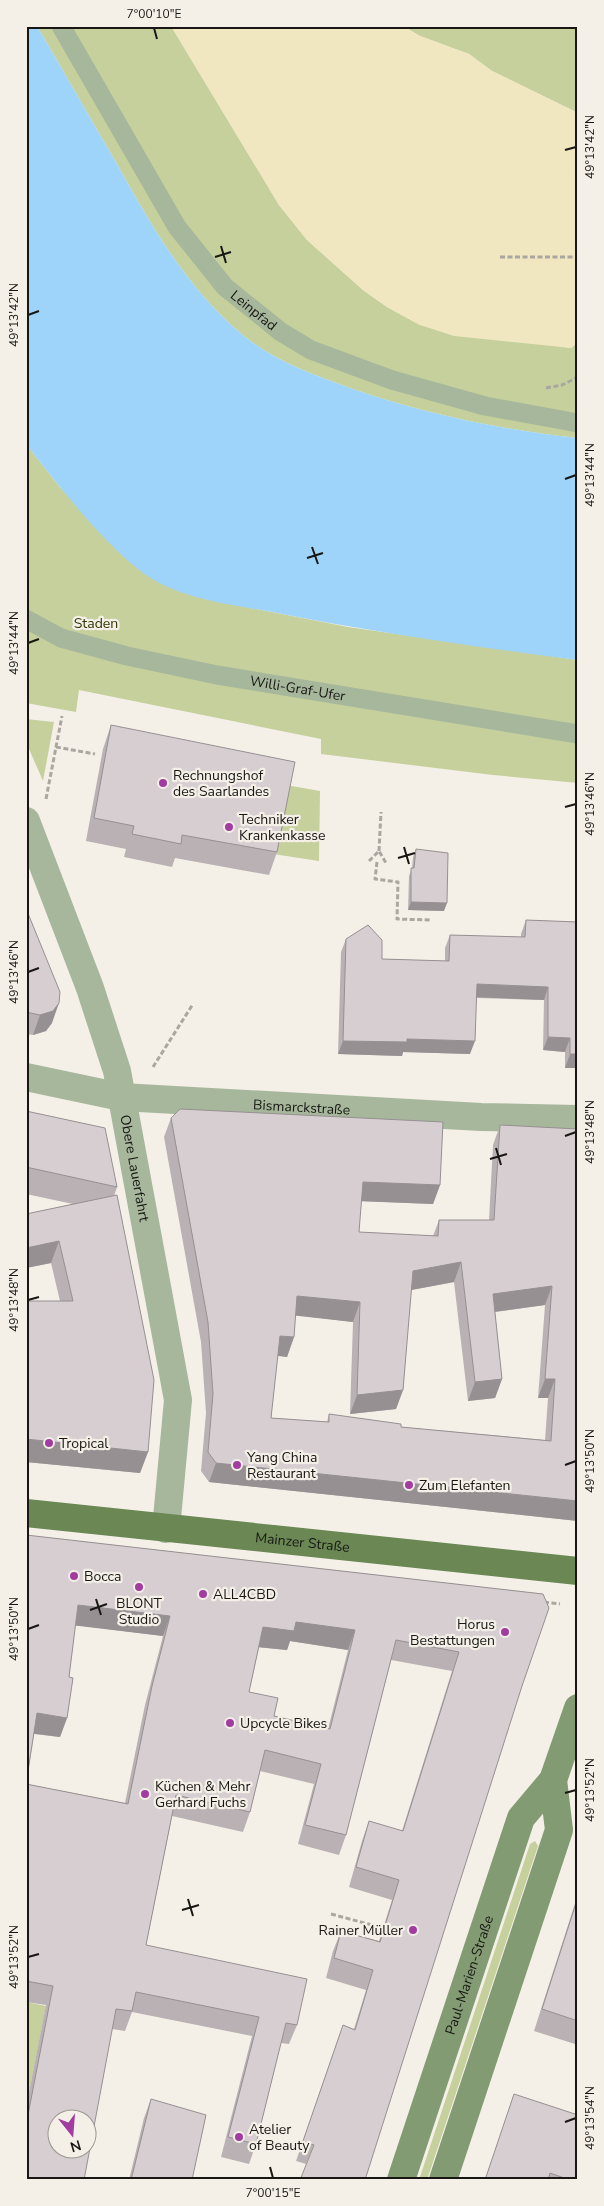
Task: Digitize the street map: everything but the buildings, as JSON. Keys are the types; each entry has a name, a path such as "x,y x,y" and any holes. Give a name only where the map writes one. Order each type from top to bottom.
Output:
{"main road":[{"name":"Mainzer Straße","path":"26,1513 578,1571"},
{"name":"Paul-Marien-Straße","path":"401,2180 521,1818 553,1780 578,1708"},
{"name":"Paul-Marien-Straße","path":"443,2180 559,1830 553,1780"}],"street":[{"name":"Obere Lauerfahrt","path":"26,821 101,1021 117,1071 178,1400 166,1529"},
{"name":"Bismarckstraße","path":"26,1077 121,1097 462,1116 578,1119"}],"lane":[{"name":"Leinpfad","path":"62,26 177,227 225,287 281,332 311,350 392,380 485,406 578,422"},
{"name":"Willi-Graf-Ufer","path":"26,619 61,638 127,656 217,675 578,734"}],"path":[{"path":"500,257 578,257"},
{"path":"537,390 562,385 578,377"},
{"path":"47,793 62,716"},
{"path":"56,747 95,754"},
{"path":"379,851 369,861 386,863 379,851 381,812"},
{"path":"377,862 375,879 398,882 397,919 430,920"},
{"path":"151,1073 157,1060 193,1004"},
{"path":"331,1914 383,1928"}],"green space":[{"path":"37,26 171,26 279,205 307,240 363,290 387,307 420,325 571,348 578,342 578,438 515,430 422,410 331,381 275,357 254,344 205,299 188,278 144,211"},
{"path":"403,26 578,26 578,113 492,71 469,54 420,36"},
{"name":"Staden","path":"26,444 59,486 120,553 144,573 205,599 348,627 578,660 578,783 493,775 321,754 321,739 79,690 76,712 26,703"},
{"path":"26,719 54,722 43,781 26,742"},
{"path":"286,785 320,791 319,861 273,854"},
{"path":"535,1841 538,1846 427,2180 419,2180 530,1844"},
{"path":"26,2002 46,2006 26,2108"}],"sand":[{"path":"171,26 403,26 420,36 469,54 492,71 578,113 578,342 571,348 454,336 420,325 387,307 363,290 307,240 279,205"}],"water":[{"path":"26,26 37,26 144,211 188,278 224,318 254,344 275,357 308,372 361,392 422,410 515,430 578,438 578,660 386,633 188,595 157,582 143,573 127,560 81,512 26,444"}],"place":[{"name":"Rechnungshof des Saarlandes","path":"163,783"},
{"name":"Techniker Krankenkasse","path":"229,827"},
{"name":"Tropical","path":"49,1443"},
{"name":"Yang China Restaurant","path":"237,1465"},
{"name":"Zum Elefanten","path":"409,1485"},
{"name":"Bocca","path":"74,1576"},
{"name":"BLONT Studio","path":"139,1587"},
{"name":"ALL4CBD","path":"203,1594"},
{"name":"Horus Bestattungen","path":"505,1632"},
{"name":"Upcycle Bikes","path":"230,1723"},
{"name":"Küchen & Mehr Gerhard Fuchs","path":"145,1794"},
{"name":"Rainer Müller","path":"413,1930"},
{"name":"Atelier of Beauty","path":"239,2137"}]}
